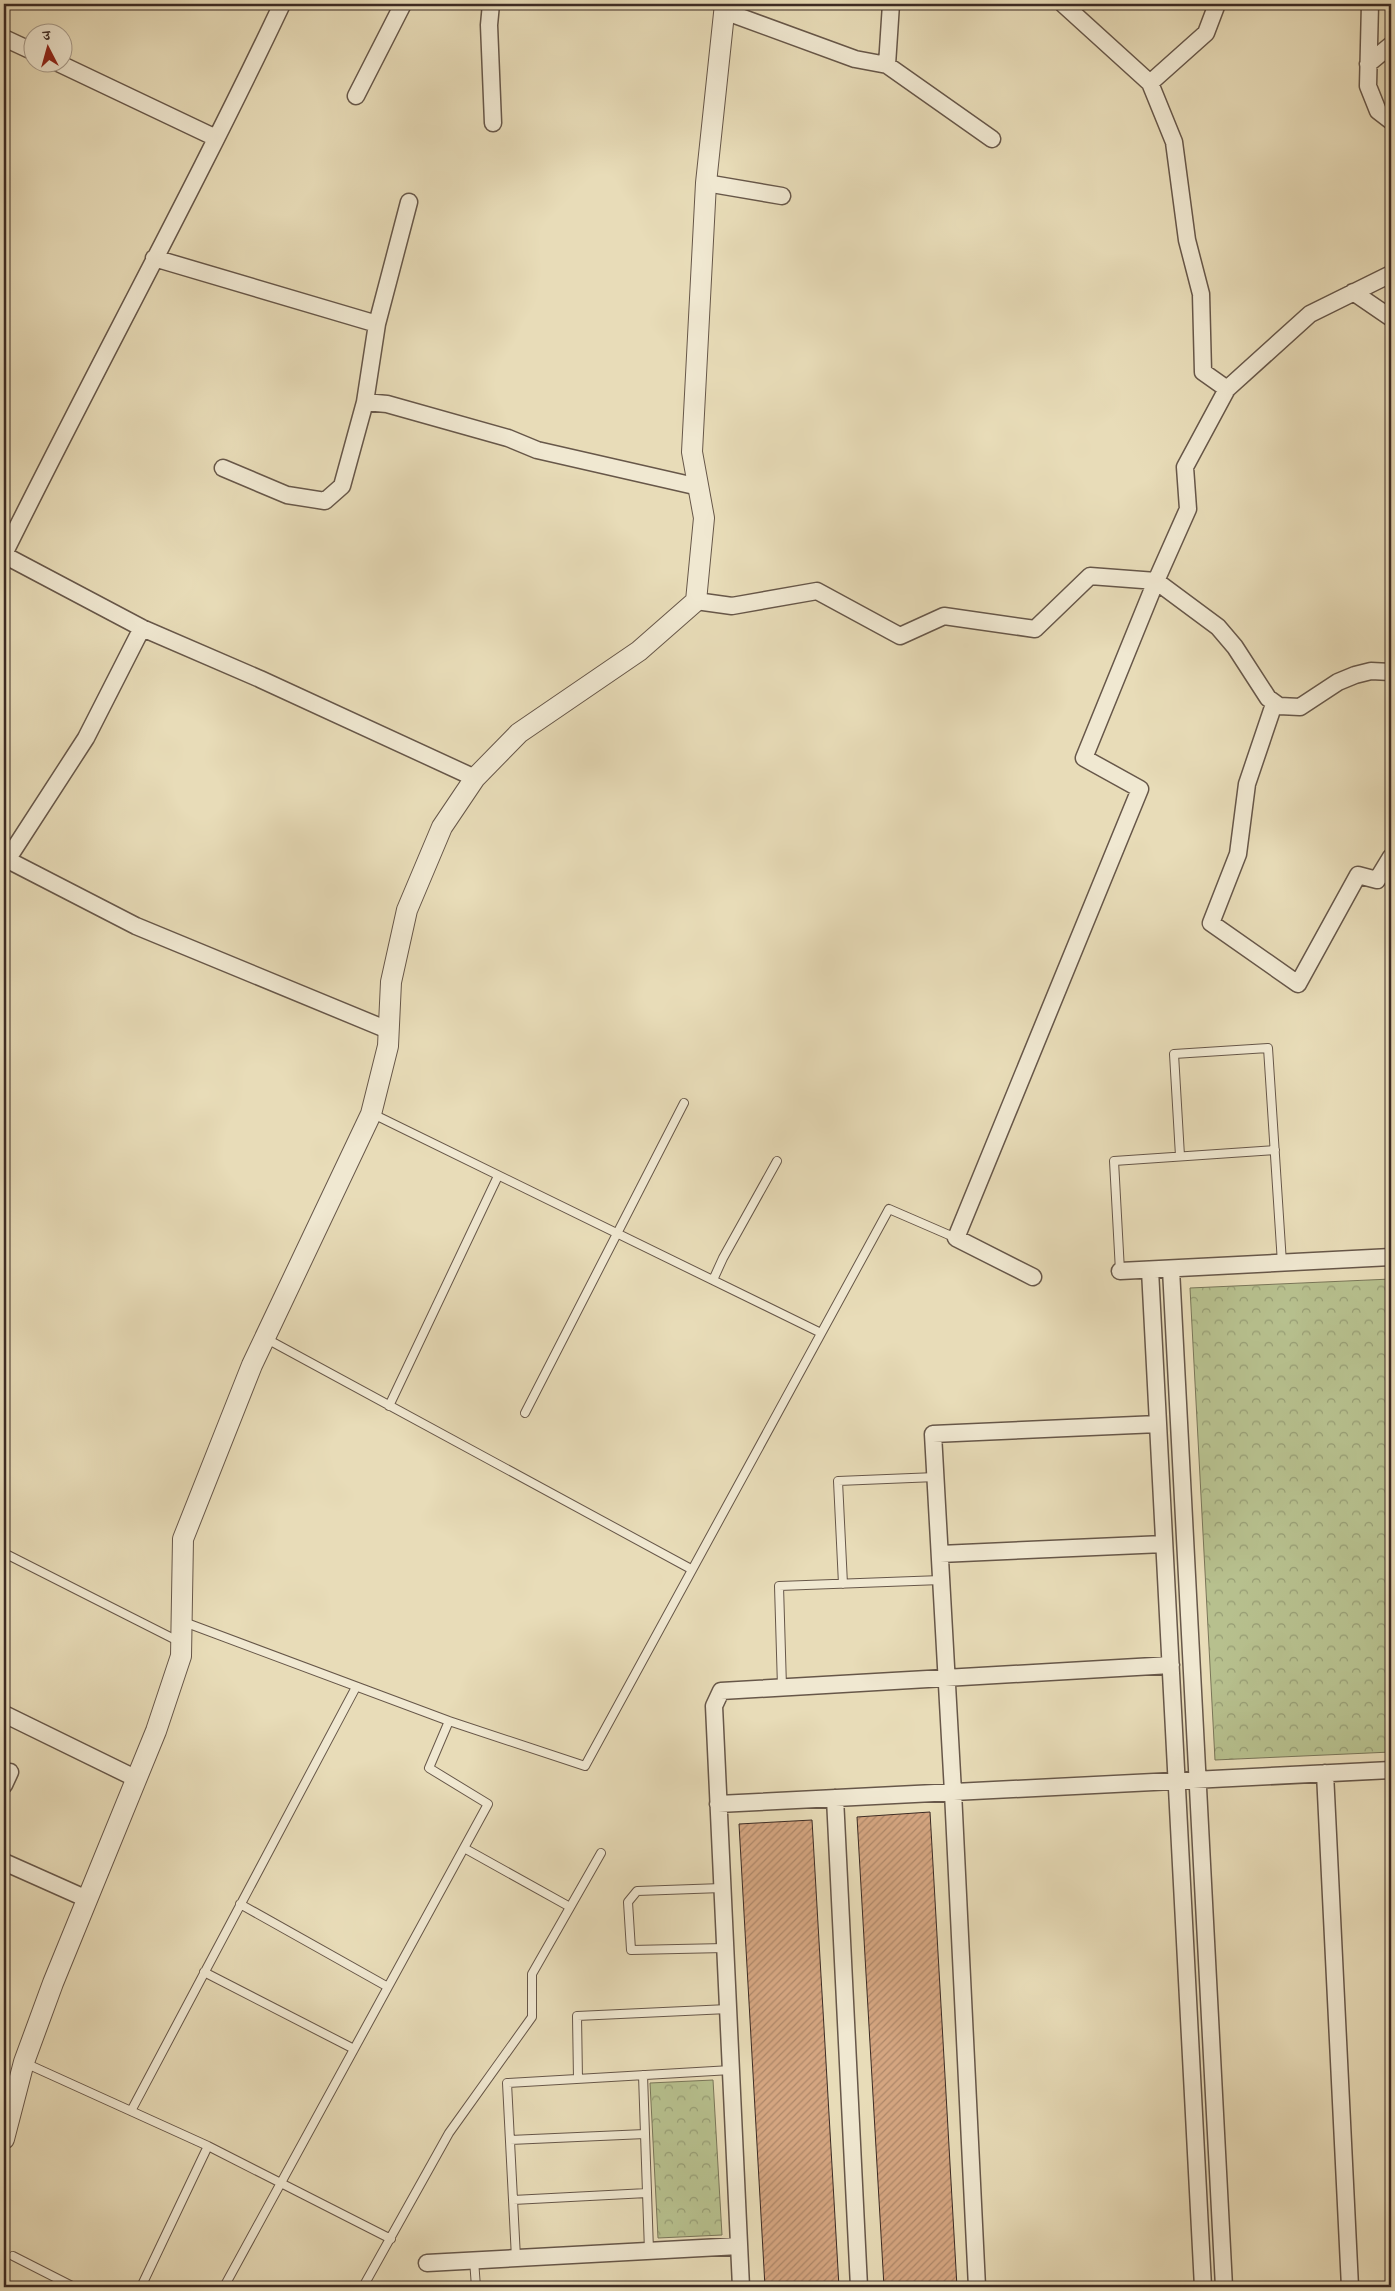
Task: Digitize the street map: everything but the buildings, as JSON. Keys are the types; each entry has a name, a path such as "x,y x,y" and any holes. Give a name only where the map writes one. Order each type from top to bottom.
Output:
{"street":[{"path":"282,4 4,555 142,628 260,679 475,778"},
{"path":"356,96 403,4"},
{"path":"490,4 489,25 493,123"},
{"path":"887,66 891,4"},
{"path":"1063,4 1150,83 1174,142 1187,240 1201,294 1203,372 1227,389"},
{"path":"1150,83 1206,33 1217,4"},
{"path":"1370,4 1368,86 1378,111 1391,121"},
{"path":"4,2139 24,2062 53,1983 156,1731 182,1656 183,1539 252,1366 371,1114 388,1046 391,982 407,910 442,827 475,778 520,733 639,651 696,601 704,518 692,452 706,183 725,7 855,59 887,66 992,138"},
{"path":"4,38 22,46"},
{"path":"1368,64 1391,45"},
{"path":"72,70 216,138"},
{"path":"706,183 782,196"},
{"path":"223,468 287,495 325,501 342,486 365,402 377,324 409,202"},
{"path":"154,258 377,324"},
{"path":"1033,1277 956,1238 1140,789 1084,758 1156,581 1188,508 1185,466 1227,389 1310,314 1391,274"},
{"path":"1354,292 1391,318"},
{"path":"365,402 387,404 490,433 537,450 698,487"},
{"path":"696,601 732,606 816,591 900,636 944,616 1035,629 1090,576 1156,581 1218,627 1235,647 1274,704 1289,708 1300,707 1338,682 1355,675 1371,671 1391,672"},
{"path":"142,628 86,738 6,859 136,926 388,1030"},
{"path":"1274,704 1247,784 1238,854 1211,923 1298,984 1358,875 1377,880 1391,857"},
{"path":"1120,1271 1391,1258"},
{"path":"1172,1269 1224,2287"},
{"path":"1150,1270 1203,2287"},
{"path":"977,2287 953,1792 933,1434 1158,1424"},
{"path":"940,1554 1164,1544"},
{"path":"741,2287 714,1706 721,1691 1171,1665"},
{"path":"4,1714 136,1779"},
{"path":"718,1804 1391,1770"},
{"path":"1325,1773 1350,2287"},
{"path":"835,1798 860,2287"},
{"path":"4,1862 87,1899"},
{"path":"426,2263 739,2246"}],"lane":[{"path":"1180,1156 1174,1054 1268,1048 1282,1263"},
{"path":"525,1413 684,1102"},
{"path":"371,1114 821,1333"},
{"path":"1120,1271 1114,1161 1275,1150"},
{"path":"712,1280 777,1161"},
{"path":"389,1406 498,1176"},
{"path":"182,1622 449,1721 585,1766 889,1209 956,1238"},
{"path":"265,1338 692,1569"},
{"path":"843,1584 838,1481 936,1477"},
{"path":"4,1553 182,1643"},
{"path":"782,1687 779,1586 941,1580"},
{"path":"131,2111 356,1687"},
{"path":"224,2287 488,1804 429,1768 449,1721"},
{"path":"464,1848 570,1907"},
{"path":"363,2287 450,2133 532,2017 532,1974 601,1853"},
{"path":"722,1888 637,1891 628,1902 630,1950 725,1948"},
{"path":"240,1904 388,1987"},
{"path":"204,1972 354,2050"},
{"path":"578,2079 577,2016 728,2009"},
{"path":"24,2062 208,2146 391,2239"},
{"path":"516,2258 508,2083 730,2070"},
{"path":"643,2075 650,2251"},
{"path":"510,2140 645,2134"},
{"path":"141,2287 208,2146"},
{"path":"513,2200 647,2193"},
{"path":"13,2256 74,2287"},
{"path":"474,2260 476,2287"}],"green space":[{"path":"1391,1279 1391,1752 1215,1760 1190,1288"},
{"path":"713,2080 722,2235 658,2238 650,2083"}]}
